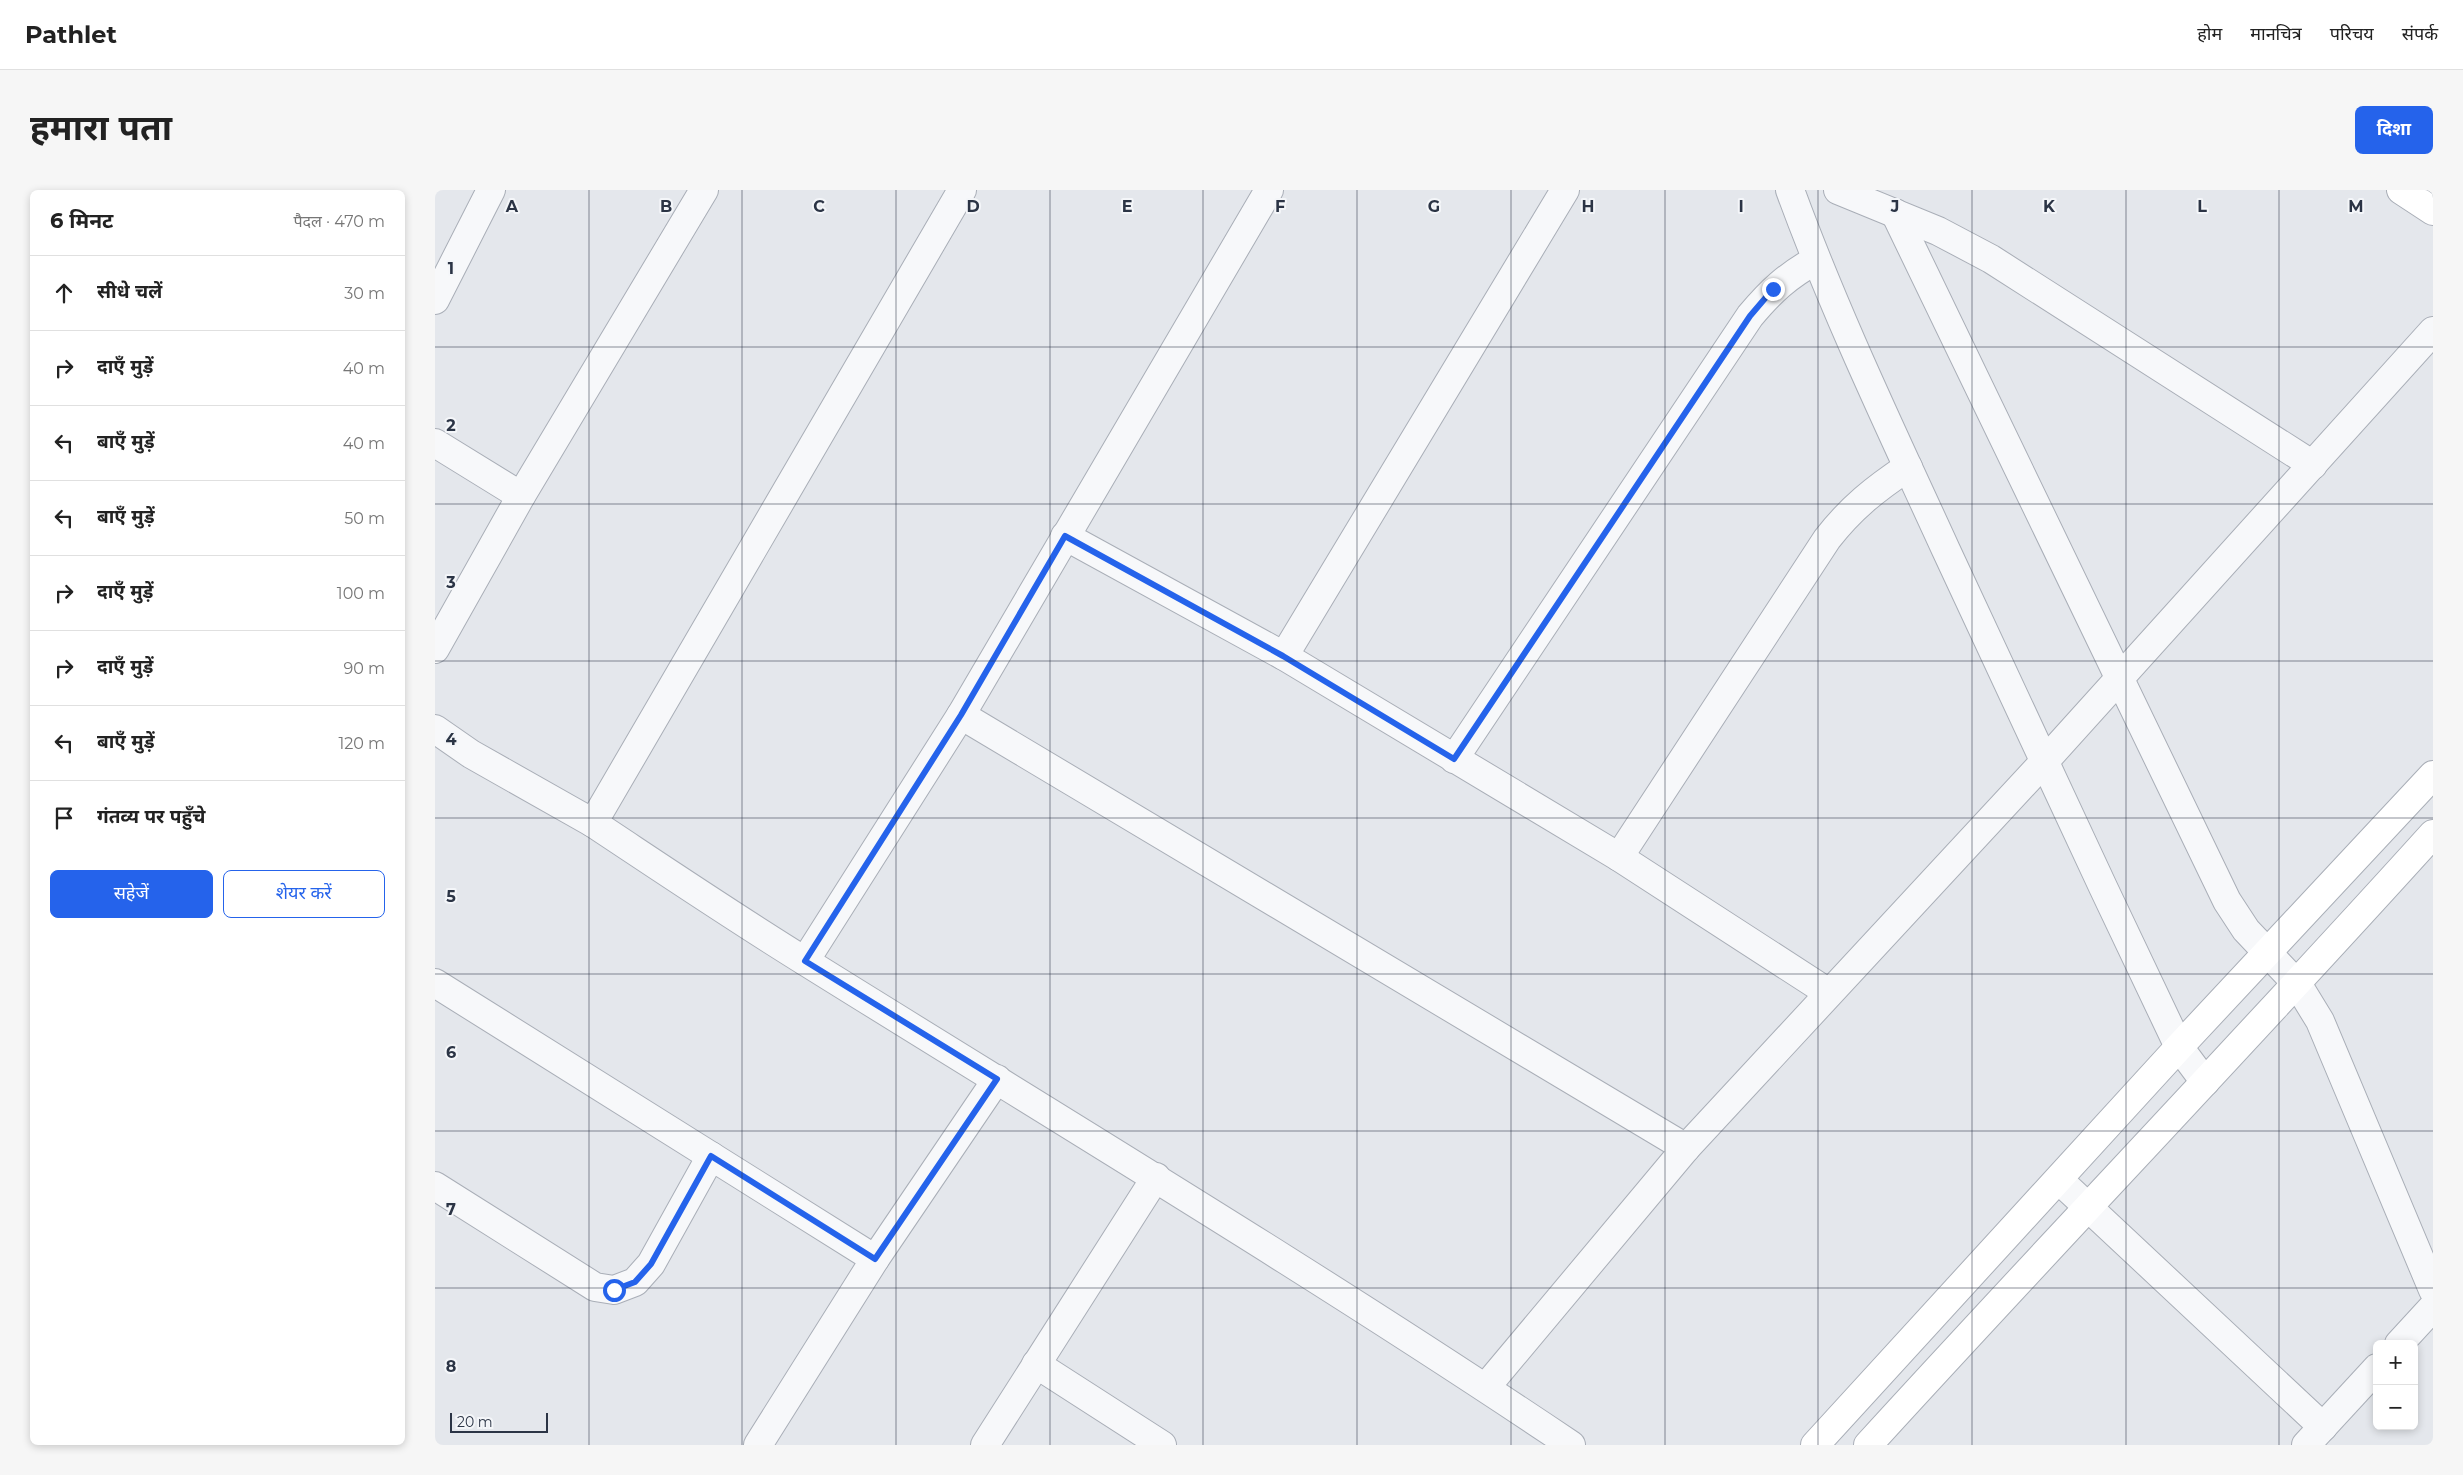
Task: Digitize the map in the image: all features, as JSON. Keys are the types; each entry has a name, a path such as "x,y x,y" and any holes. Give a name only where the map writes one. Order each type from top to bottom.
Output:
{"main road":[{"path":"2401,190 2433,211"},
{"path":"1815,1445 2179,1047 2433,775"},
{"path":"1868,1445 2088,1206 2297,984 2433,834"}],"street":[{"path":"435,300 491,190"},
{"path":"435,649 521,496 704,190"},
{"path":"593,823 962,190"},
{"path":"805,961 961,715 1269,190"},
{"path":"1283,656 1565,190"},
{"path":"1791,190 1816,260 2044,762 2179,1047 2205,1082"},
{"path":"1838,190 1937,231 1991,259 2313,465"},
{"path":"1895,213 2227,901 2246,930 2297,984 2320,1021 2433,1290"},
{"path":"1454,759 1750,316 1773,289 1792,273 1816,260"},
{"path":"1486,1387 1687,1148 2044,762 2433,331"},
{"path":"435,443 521,496"},
{"path":"1619,857 1827,539 1847,515 1869,494 1908,466"},
{"path":"1065,536 1283,656 1619,857 1829,993"},
{"path":"961,715 1687,1148"},
{"path":"435,729 471,754 593,823 805,961 1155,1177 1486,1387 1571,1445"},
{"path":"435,983 875,1259"},
{"path":"758,1445 875,1259 997,1079"},
{"path":"435,1186 595,1287 614,1290 635,1282 651,1264 711,1156"},
{"path":"985,1445 1155,1177"},
{"path":"2059,1180 2088,1206 2314,1436 2373,1372"},
{"path":"2403,1340 2433,1307"},
{"path":"1037,1364 1163,1445"}],"route":[{"path":"614,1290 635,1282 651,1264 711,1156 875,1259 997,1079 805,961 961,715 1065,536 1283,656 1454,759 1750,316 1773,289"}]}
